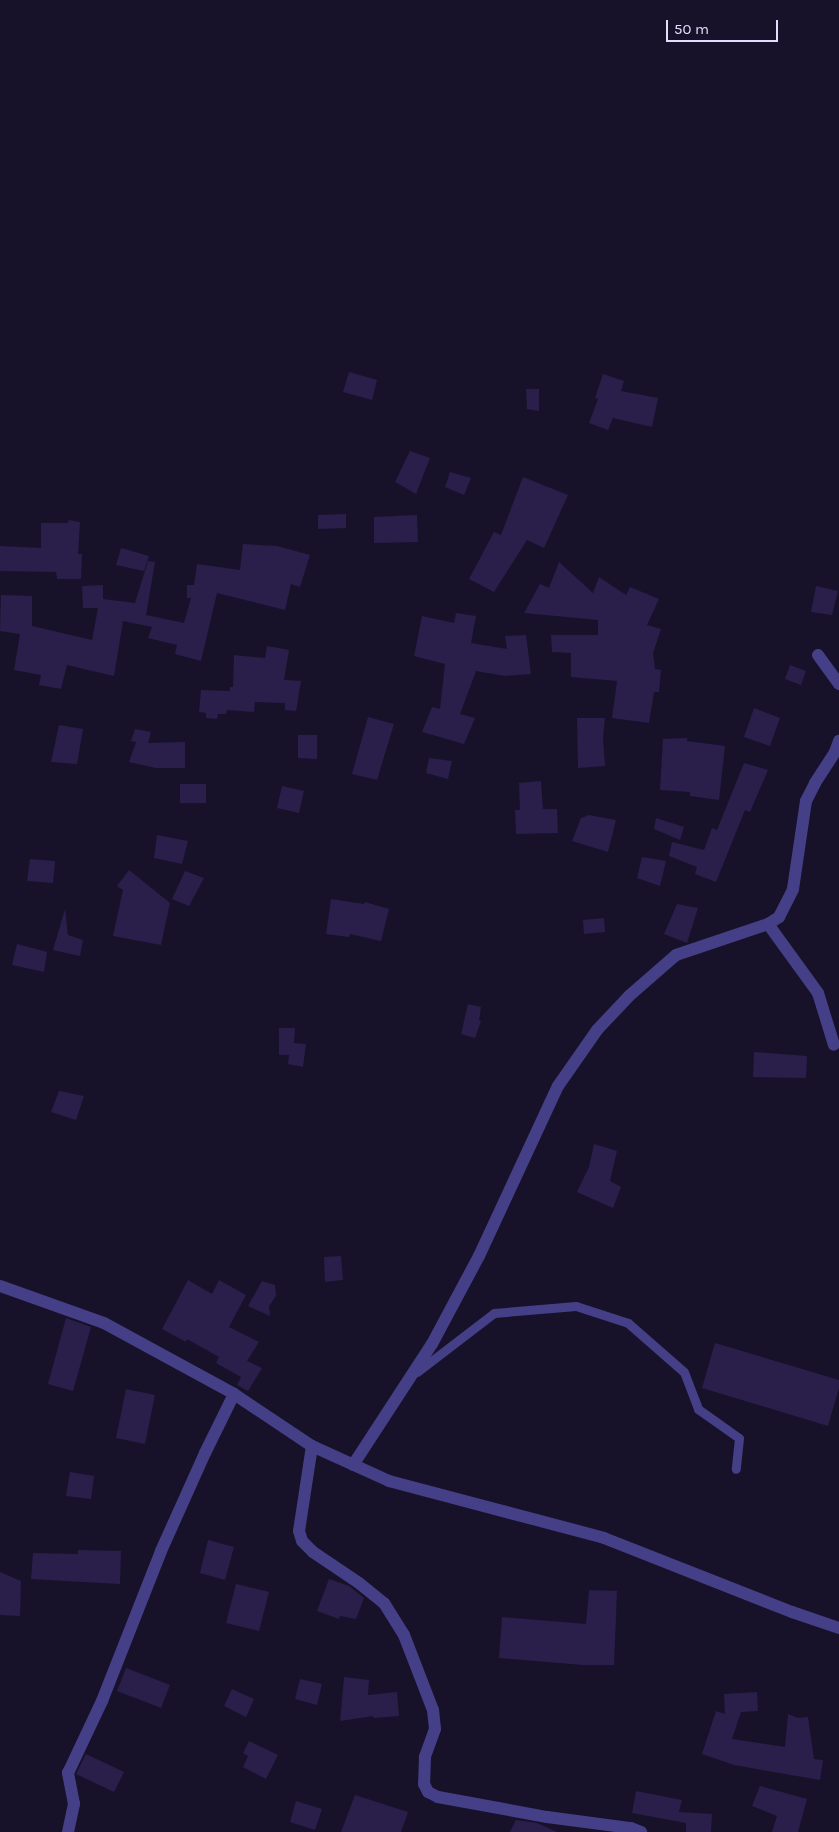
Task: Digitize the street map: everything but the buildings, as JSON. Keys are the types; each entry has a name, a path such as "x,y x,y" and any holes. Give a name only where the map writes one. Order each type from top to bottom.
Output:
{"street":[{"path":"818,656 839,684"},
{"path":"353,1465 432,1344 479,1256 558,1086 597,1030 629,996 676,955 768,924 779,917 793,889 806,801 835,752 839,741"},
{"path":"768,924 818,993 834,1045"},
{"path":"0,1286 104,1323 234,1394 312,1446 389,1481 604,1538 792,1612 839,1628"},
{"path":"68,1832 74,1804 68,1774 102,1701 161,1551 234,1394"},
{"path":"312,1446 299,1531 302,1541 313,1552 359,1583 384,1603 404,1636 433,1710 435,1729 425,1757 424,1784 428,1792 438,1797 631,1828 641,1832"}],"lane":[{"path":"411,1377 494,1313 576,1306 628,1323 684,1372 698,1409 739,1438 736,1469"}]}
